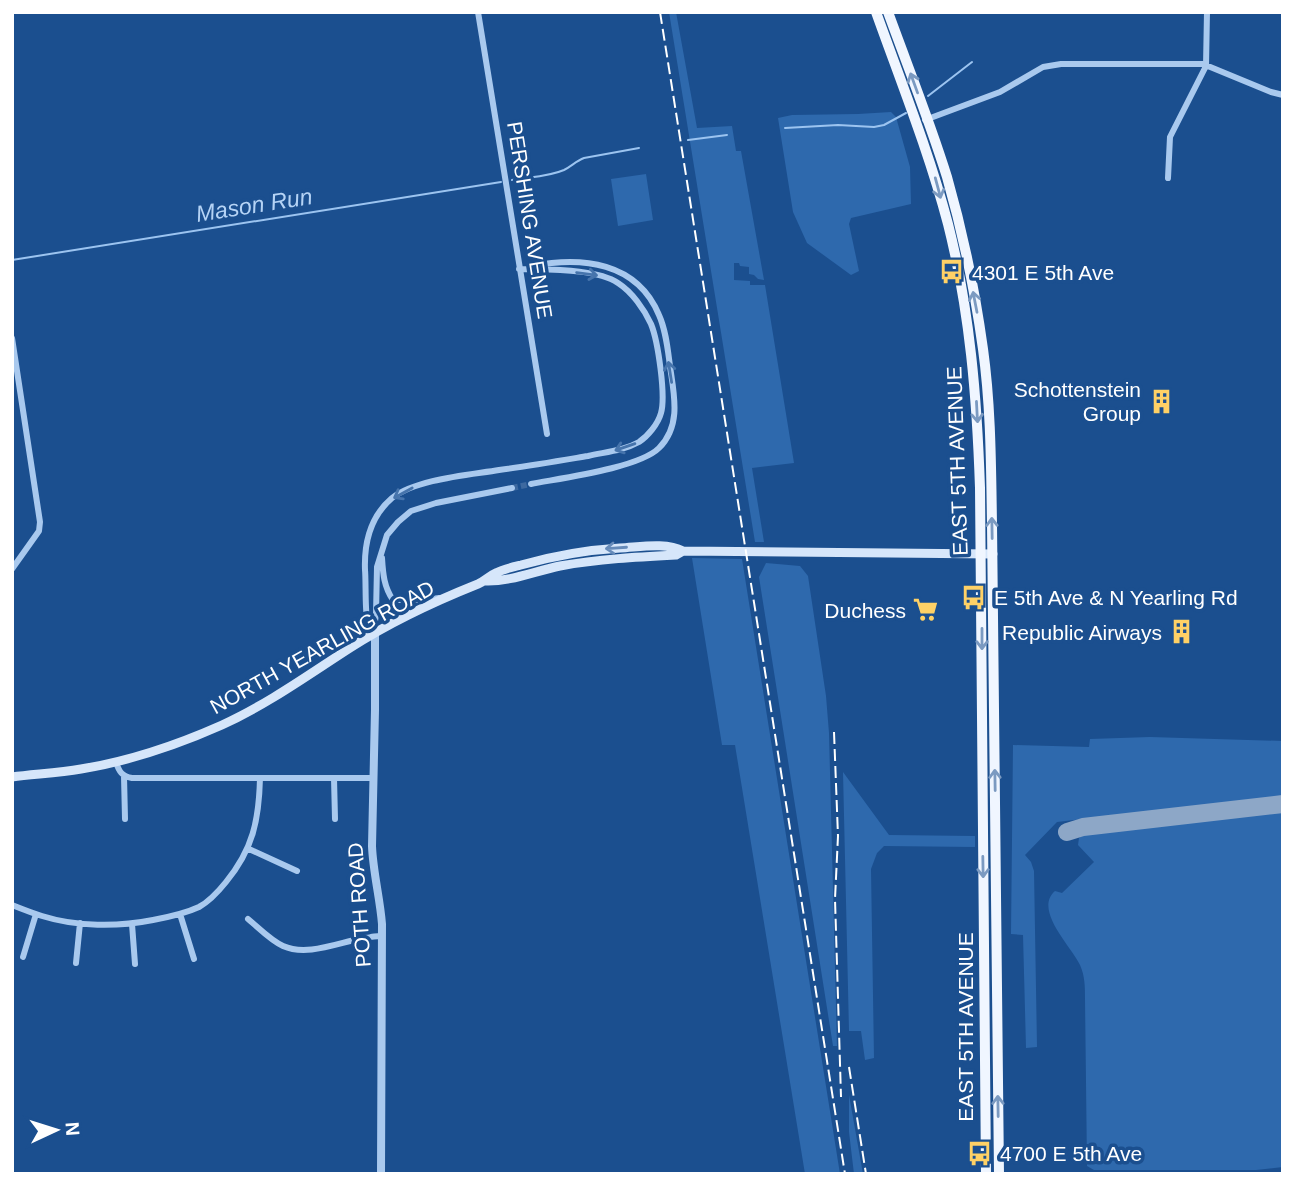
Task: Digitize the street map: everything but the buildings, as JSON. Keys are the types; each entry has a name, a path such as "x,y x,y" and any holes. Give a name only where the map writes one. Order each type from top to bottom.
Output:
{"main road":[{"name":"EAST 5TH AVENUE","path":"876,12 922,122 941,158 954,204 983,345 990,431 993,554 999,1174"},
{"name":"EAST 5TH AVENUE","path":"888,12 922,122 948,223 971,345 978,419 986,1174"},
{"name":"NORTH YEARLING ROAD","path":"12,777 78,770 177,744 236,718 279,695 374,629 485,581 494,573 531,562 606,549 645,546 676,547 683,551 993,554"}],"street":[{"name":"PERSHING AVENUE","path":"478,12 547,434"},
{"path":"1168,178 1170,137 1206,65 1207,12"},
{"path":"922,122 1000,92 1043,67 1060,64 1206,65 1283,95"},
{"path":"519,269 551,262 603,265 633,280 644,290 664,329 675,399 675,418 670,435 659,449 646,458 625,465 531,484"},
{"path":"374,629 368,617 365,559 368,536 378,513 393,498 415,486 457,477 625,449 641,440 653,428 661,414 663,396 652,327 634,298 618,283 601,276 519,269"},
{"path":"12,338 40,522 39,531 12,569"},
{"path":"374,629 377,567 387,535 410,511 512,488"},
{"path":"382,552 383,576 393,600 444,597"},
{"name":"POTH ROAD","path":"374,629 372,856 380,902 382,936 380,1174"},
{"path":"116,762 124,776 132,778 373,778"},
{"path":"124,776 125,819"},
{"path":"12,905 43,917 94,925 132,924 180,914 200,906 211,899 233,874 249,849 258,819 260,778"},
{"path":"334,778 335,819"},
{"path":"249,849 297,871"},
{"path":"23,957 36,914"},
{"path":"180,914 194,959"},
{"path":"248,919 275,942 293,949 309,950 357,938 382,936"},
{"path":"76,963 80,923"},
{"path":"132,924 135,964"}],"shaded area":[{"path":"669,12 676,12 697,128 732,126 736,151 741,151 764,280 749,274 749,267 734,263 734,280 750,281 750,285 765,285 794,463 752,468 764,542 755,542"},
{"path":"891,112 896,117 910,167 911,204 851,218 849,224 859,271 851,275 807,243 793,212 778,118 792,115"},
{"path":"646,174 653,220 618,226 611,179"},
{"path":"692,558 742,559 840,1174 805,1174 735,745 722,745"},
{"path":"766,563 800,566 808,576 826,696 837,1046 833,1046 759,577"},
{"path":"1150,737 1283,741 1283,796 1057,822 1025,855 1034,871 1037,1047 1026,1048 1023,935 1011,934 1013,745 1089,747 1090,739"},
{"path":"843,772 889,835 975,836 975,847 884,846 877,853 871,869 874,1058 865,1060 861,1031 849,1031"},
{"path":"1283,811 1283,1167 1256,1170 1094,1170 1087,1166 1084,977 1076,957 1056,928 1048,908 1049,899 1055,891 1062,893 1094,862 1078,845 1079,838 1083,835"},
{"path":"849,1095 863,1174 854,1174 849,1132"}],"waterway":[{"name":"Mason Run","path":"928,96 972,62"},
{"name":"Mason Run","path":"785,128 838,125 874,127 884,125 906,113"},
{"name":"Mason Run","path":"688,140 727,135"},
{"name":"Mason Run","path":"512,180 552,174 584,158 639,148"},
{"name":"Mason Run","path":"12,260 501,182"}],"taxiway":[{"path":"1067,832 1083,827 1283,804"}],"tunnel":[{"path":"512,488 531,484"}],"railway":[{"path":"660,12 845,1174"},
{"path":"834,732 838,836 835,899 841,1097"},
{"path":"849,1067 866,1174"}],"place":[{"name":"4301 E 5th Ave","path":"952,272"},
{"name":"Schottenstein Group","path":"1161,401"},
{"name":"E 5th Ave & N Yearling Rd","path":"974,597"},
{"name":"Duchess","path":"926,610"},
{"name":"Republic Airways","path":"1182,632"},
{"name":"4700 E 5th Ave","path":"980,1153"}]}
